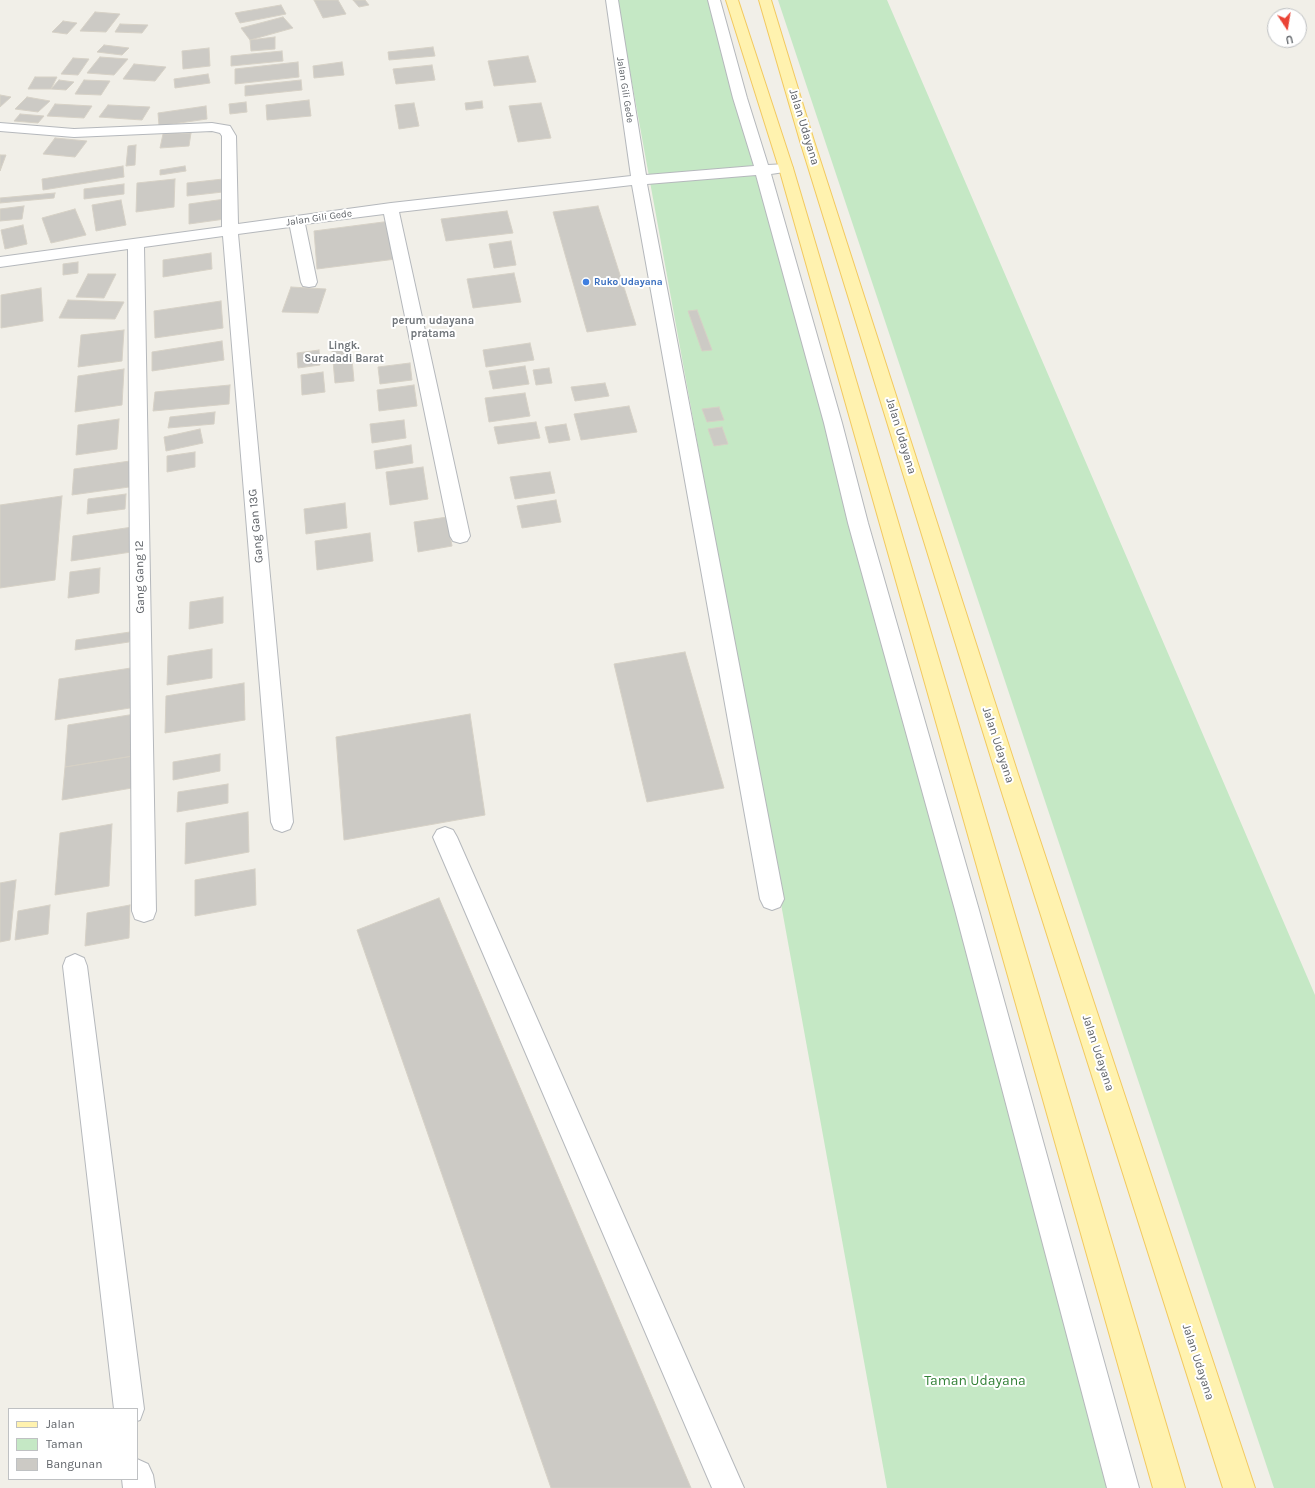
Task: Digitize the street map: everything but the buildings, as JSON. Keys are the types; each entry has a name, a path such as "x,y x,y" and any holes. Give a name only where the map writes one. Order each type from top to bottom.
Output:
{"main road":[{"name":"Jalan Udayana","path":"732,0 786,168 1007,774 1239,1488"},
{"name":"Jalan Udayana","path":"765,0 869,394 1169,1488"}],"street":[{"name":"Jalan Gili Gede","path":"612,0 639,180"},
{"path":"714,0 740,98 762,170 833,423 858,523 967,910 1123,1488"},
{"name":"Gang Gan 13G","path":"0,127 74,133 212,127 225,129 229,136 230,230 282,822"},
{"name":"Jalan Gili Gede","path":"0,262 391,208 639,180 786,168"},
{"path":"639,180 772,899"},
{"path":"391,208 460,536"},
{"path":"297,221 309,282"},
{"name":"Gang Gang 12","path":"136,243 144,911"},
{"path":"445,837 728,1488"},
{"path":"75,966 129,1408"}],"green space":[{"name":"Taman Udayana","path":"617,0 710,0 1115,1488 887,1488"},
{"path":"778,0 887,0 1315,995 1315,1488 1274,1488"}],"place":[{"name":"Ruko Udayana","path":"586,282"}],"district":[{"name":"perum udayana pratama","path":"433,327"},
{"name":"Lingk. Suradadi Barat","path":"344,352"}]}
